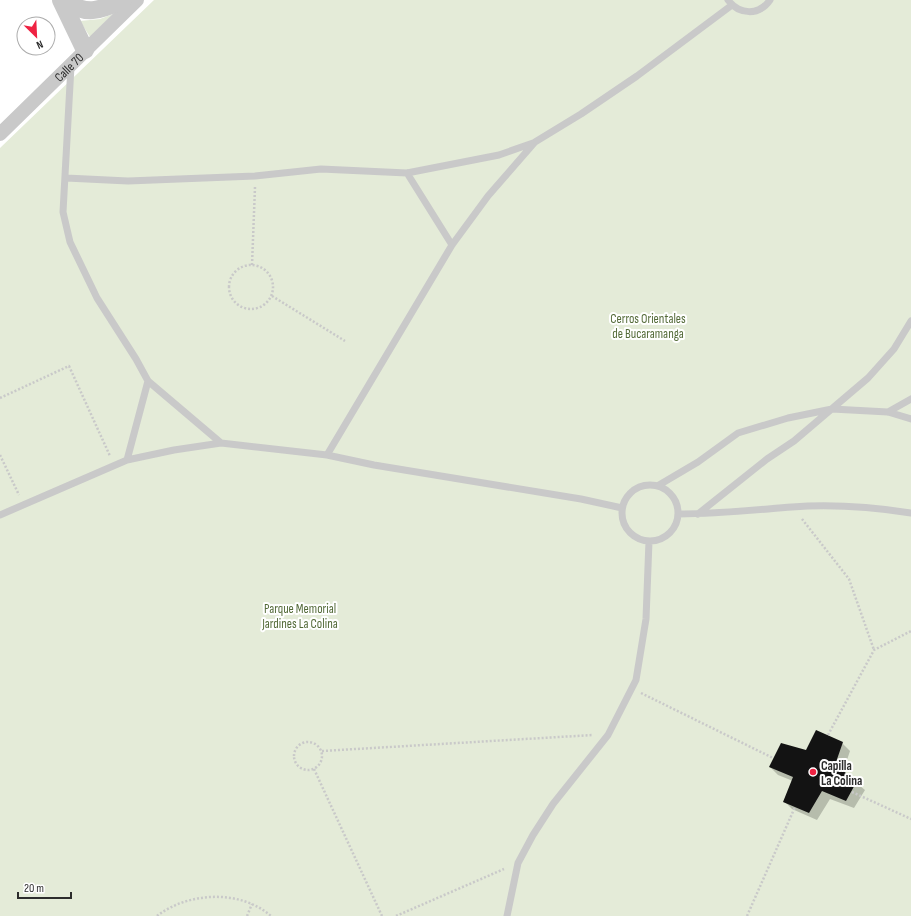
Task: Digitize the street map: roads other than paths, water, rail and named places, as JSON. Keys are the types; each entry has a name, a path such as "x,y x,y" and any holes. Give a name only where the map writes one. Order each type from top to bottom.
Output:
{"street":[{"path":"62,0 74,7 86,11 98,10 122,0"},
{"path":"62,0 85,50"},
{"path":"85,0 95,3 122,0"},
{"name":"Calle 70","path":"0,134 137,0"}],"lane":[{"path":"66,178 128,181 255,176 321,169 407,173 499,155 535,142 581,114 676,48 730,3 742,11 754,12 761,9 770,0"},
{"path":"71,64 63,212 70,242 97,298 136,359 148,382 221,443"},
{"path":"327,455 452,244 488,196 535,142"},
{"path":"407,173 452,244"},
{"path":"698,514 832,409 881,364 894,348 911,321"},
{"path":"127,460 148,382"},
{"path":"888,412 911,399"},
{"path":"659,486 698,462 738,433 788,418 832,409 888,412 911,420"},
{"path":"0,515 127,460 174,450 221,443 327,455 582,499 622,508"},
{"path":"645,485 659,486 674,496 679,514 677,523 666,537 649,541 641,540 628,531 622,516 622,508 628,496 633,491 645,485"},
{"path":"679,514 792,507 857,507 911,513"},
{"path":"507,916 518,863 553,804 608,734 636,680 646,620 649,541"}],"place":[{"name":"Capilla La Colina","path":"813,772"}],"park label":[{"name":"Cerros Orientales de Bucaramanga","path":"648,326"},
{"name":"Parque Memorial Jardines La Colina","path":"300,616"}]}
